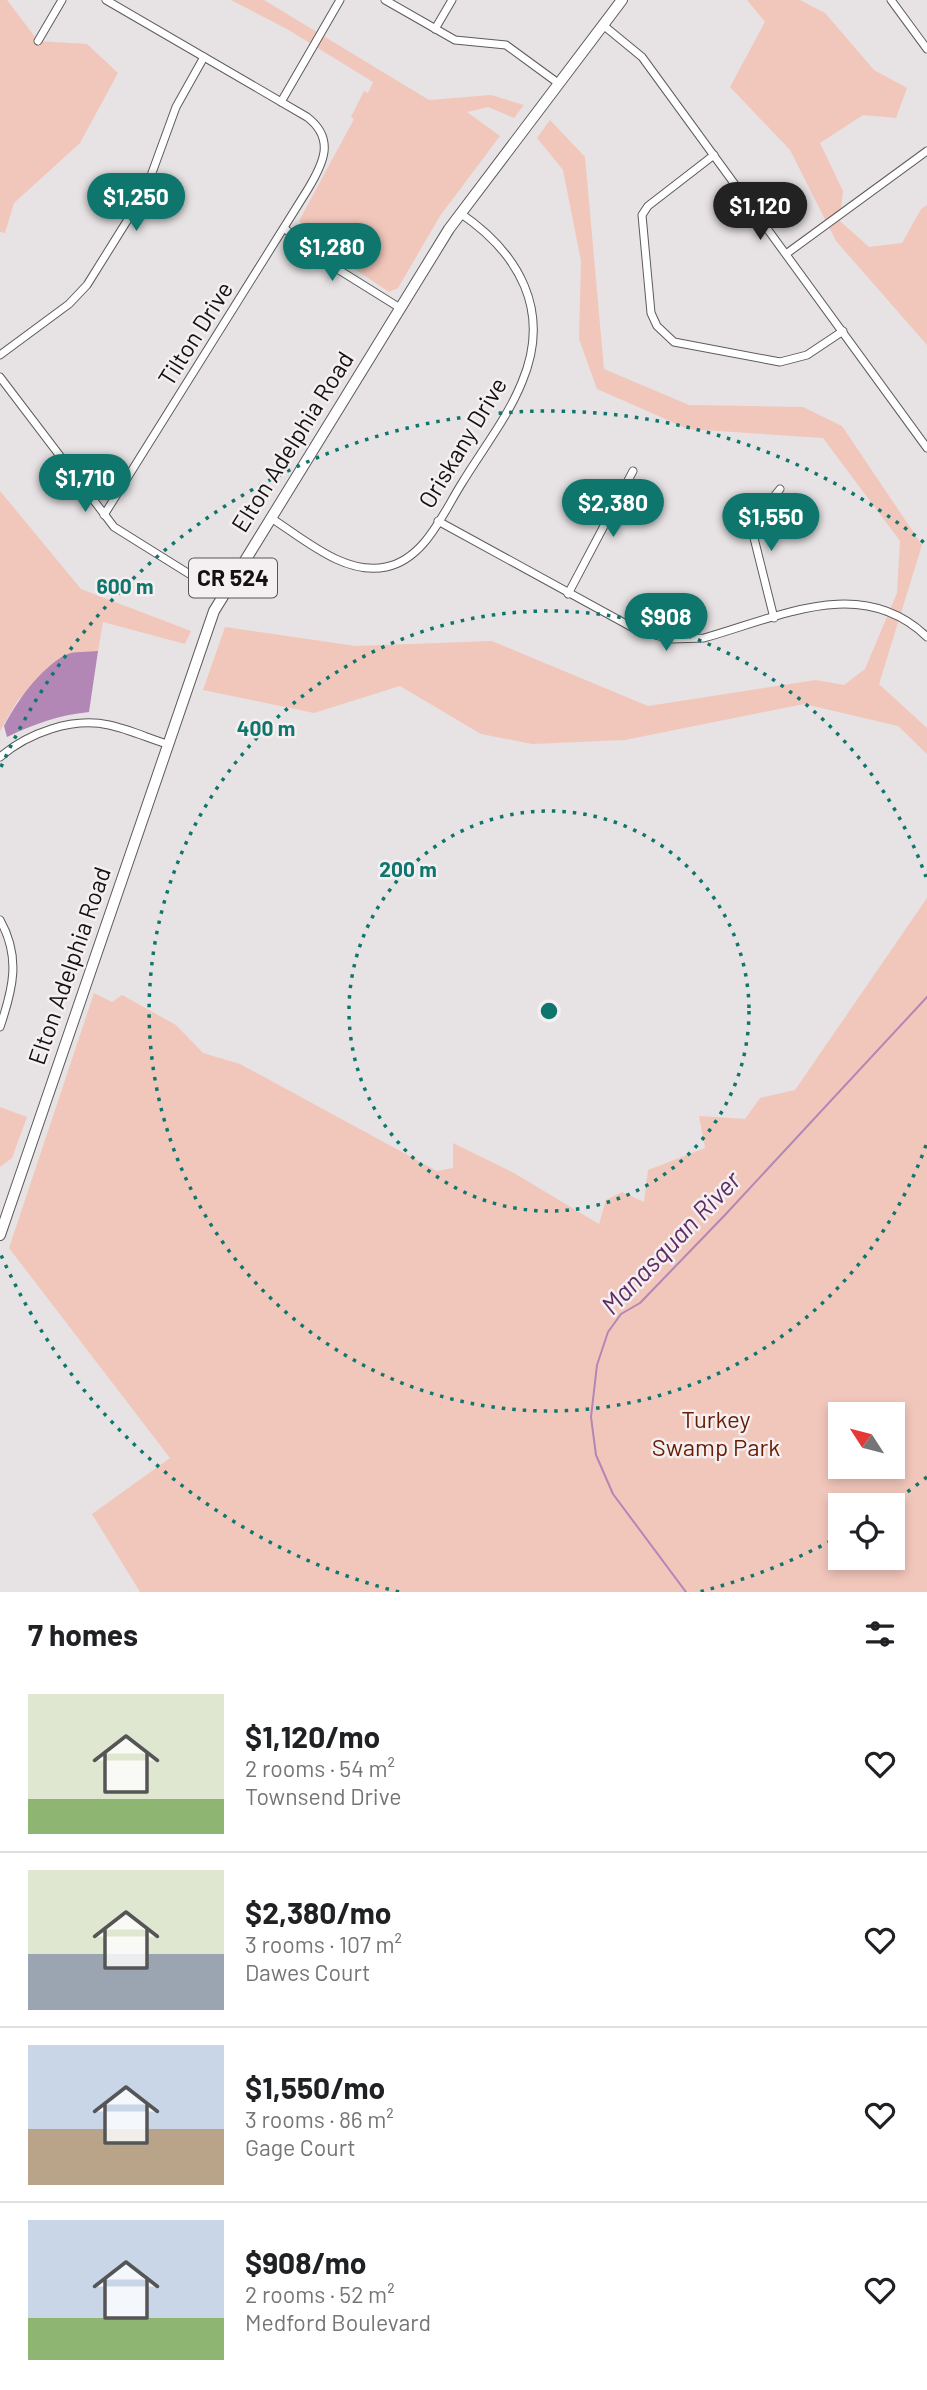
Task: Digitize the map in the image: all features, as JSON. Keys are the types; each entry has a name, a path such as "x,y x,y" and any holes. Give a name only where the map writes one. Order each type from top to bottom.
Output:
{"main road":[{"name":"Elton Adelphia Road","path":"0,1235 208,624 223,595 460,213 622,0"}],"street":[{"path":"38,41 62,0"},
{"name":"Tilton Drive","path":"104,515 284,228 322,165 326,150 316,124 106,0"},
{"path":"281,102 340,0"},
{"path":"385,0 455,40 506,44 558,83"},
{"path":"435,29 452,0"},
{"path":"891,0 927,49"},
{"path":"603,25 642,57 927,448"},
{"path":"0,355 69,304 87,285 145,192 176,107 204,57"},
{"path":"786,254 927,152"},
{"path":"714,155 648,205 642,215 650,306 657,326 679,344 773,362 807,355 843,331"},
{"name":"Oriskany Drive","path":"271,518 341,561 374,569 390,566 413,555 438,521 519,390 533,335 530,303 519,273 495,240 460,213"},
{"path":"284,228 331,265 400,308"},
{"path":"0,377 104,515 133,540 223,595"},
{"path":"568,594 633,471"},
{"path":"774,618 753,534 757,518 779,489"},
{"path":"438,521 638,630 670,639 704,638 835,603 866,603 903,617 927,637"},
{"path":"0,757 20,742 50,729 76,724 107,724 167,744"},
{"path":"0,920 7,933 14,961 11,995 0,1027"}],"green space":[{"path":"0,0 7,0 38,41 87,44 118,73 80,143 14,203 5,233 0,232"},
{"path":"231,0 264,0 429,100 491,95 524,105 514,118 488,107 467,112 500,136 440,216 398,288 389,292 331,253 299,221 354,119 351,117 364,91 368,93 373,82 287,29"},
{"path":"747,0 800,0 825,13 874,70 907,88 896,118 863,115 820,143 843,191 840,221 869,247 902,243 921,209 927,205 927,345 836,241 790,150 730,87 765,22"},
{"path":"550,120 585,157 604,369 689,405 803,407 842,426 922,545 879,684 927,728 927,754 898,726 804,704 625,740 532,744 481,734 400,686 314,713 203,690 225,627 356,646 492,641 648,706 816,680 844,685 865,669 897,593 900,541 823,438 688,429 597,389 579,339 581,261 563,170 537,138"},
{"path":"0,491 81,589 191,631 185,644 103,622 98,651 66,654 18,700 0,731"},
{"name":"Turkey Swamp Park","path":"927,898 927,1592 140,1592 92,1514 170,1458 9,1248 94,993 112,1002 122,995 176,1025 203,1053 240,1064 437,1171 453,1168 453,1143 514,1173 599,1224 606,1200 622,1192 644,1202 648,1170 705,1148 699,1116 745,1119 760,1098 795,1090"},
{"path":"0,1107 27,1117 12,1158 0,1167"}],"shaded area":[{"path":"98,651 89,712 47,721 7,737 4,726 9,716 46,669 65,655"}],"waterway":[{"name":"Manasquan River","path":"686,1592 613,1494 596,1455 591,1417 597,1365 608,1332 621,1314 640,1303 724,1216 927,997"}]}
